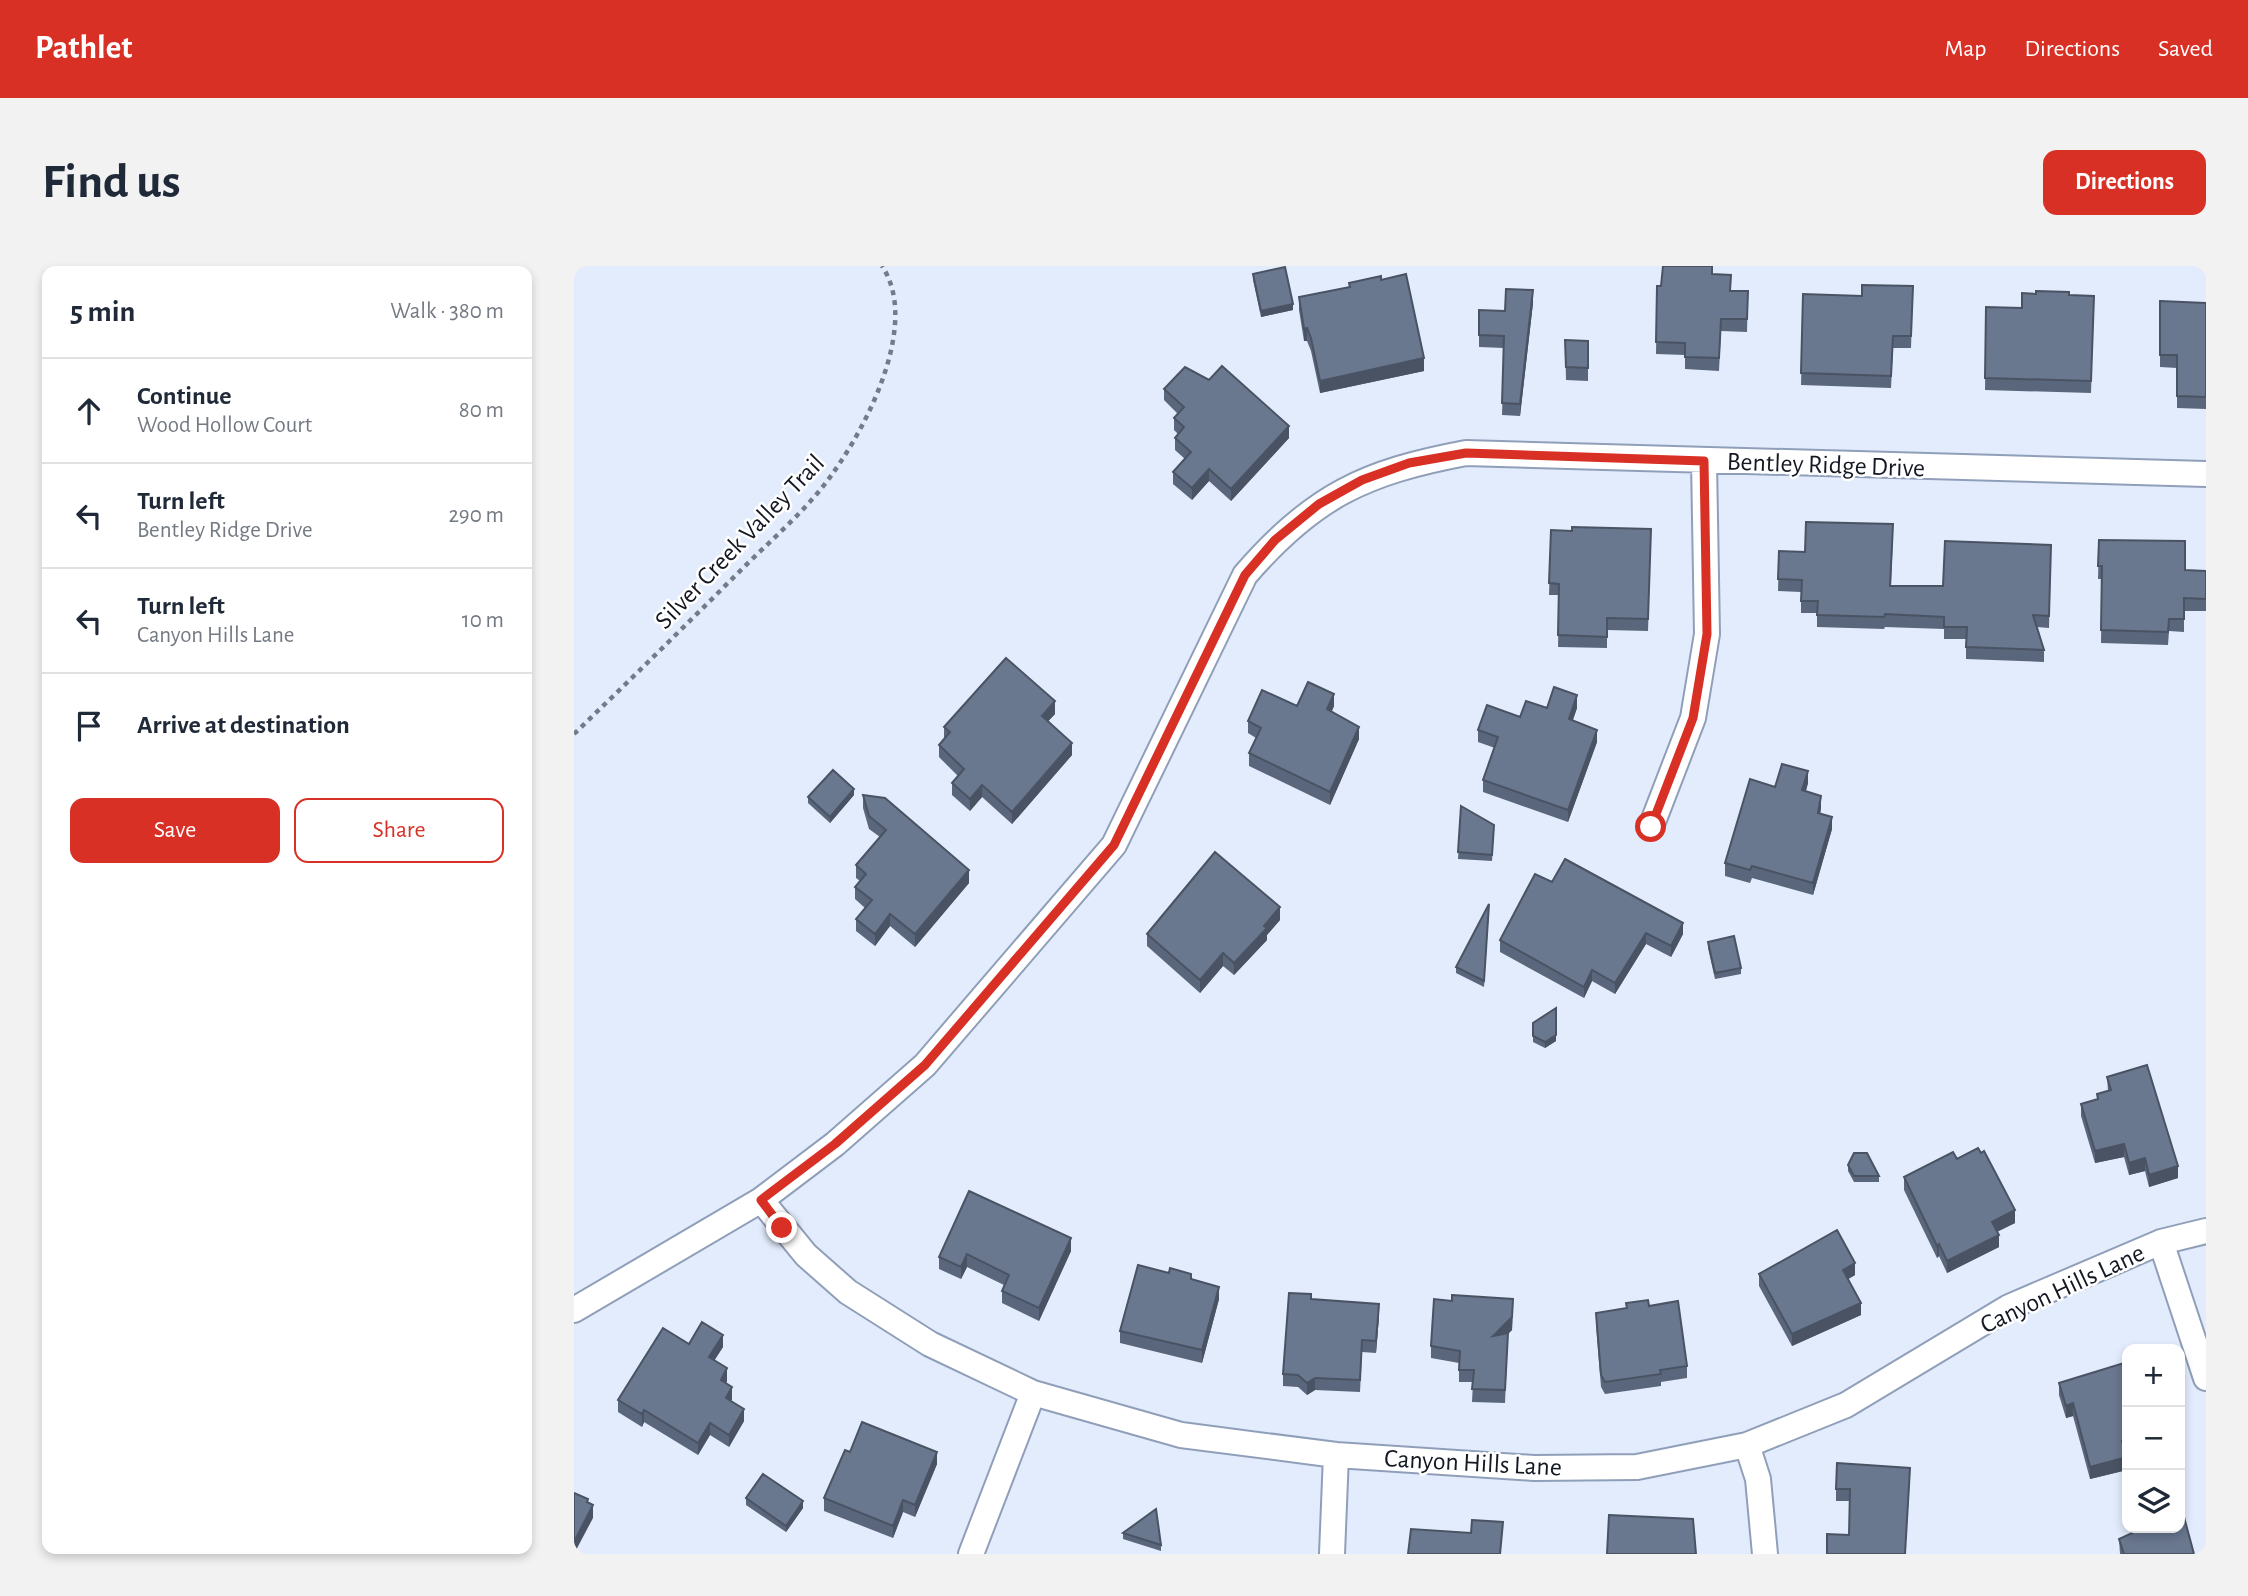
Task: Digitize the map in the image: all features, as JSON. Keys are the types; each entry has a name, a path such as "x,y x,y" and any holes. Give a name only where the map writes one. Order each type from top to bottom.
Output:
{"street":[{"name":"Bentley Ridge Drive","path":"574,1310 761,1200 835,1144 925,1065 1114,845 1245,575 1275,540 1319,504 1362,480 1409,463 1466,453 2206,474"},
{"path":"1651,827 1693,718 1707,634 1704,461"},
{"name":"Canyon Hills Lane","path":"761,1200 806,1255 848,1292 930,1344 1033,1394 1181,1436 1336,1455 1534,1468 1637,1467 1747,1446 1846,1405 2009,1307 2161,1242 2206,1231"},
{"path":"2161,1242 2206,1378"},
{"path":"971,1554 1033,1394"},
{"path":"1747,1446 1758,1479 1766,1537 1765,1554"},
{"path":"1332,1554 1336,1455"}],"path":[{"name":"Silver Creek Valley Trail","path":"574,734 782,530 839,464 880,384 896,325 895,300 882,266"}],"building":[{"path":"1663,266 1712,266 1712,274 1731,275 1730,291 1748,291 1747,319 1721,319 1719,358 1685,357 1685,343 1656,342 1657,286 1661,286"},
{"path":"1285,267 1293,304 1261,311 1253,274"},
{"path":"1406,274 1424,358 1320,381 1311,338 1307,328 1304,329 1299,297 1350,287 1349,283 1381,276 1381,280"},
{"path":"1862,285 1913,286 1911,336 1893,336 1891,376 1801,373 1803,294 1862,296"},
{"path":"1506,289 1533,290 1520,404 1502,403 1504,336 1479,335 1479,310 1505,311"},
{"path":"2036,291 2094,296 2091,381 1985,378 1986,307 2022,308 2022,293 2036,294"},
{"path":"2160,301 2206,303 2206,397 2177,396 2177,355 2160,355"},
{"path":"1565,340 1588,341 1588,368 1566,367"},
{"path":"1222,366 1289,426 1231,489 1209,469 1192,488 1173,472 1191,452 1175,438 1184,427 1174,418 1184,407 1164,389 1185,367 1209,380"},
{"path":"1806,522 1893,524 1890,586 1943,586 1945,541 2051,545 2049,616 2033,615 2044,650 1966,647 1967,627 1944,627 1944,617 1817,615 1818,601 1801,601 1802,580 1778,579 1779,551 1805,552"},
{"path":"1572,527 1651,529 1648,619 1607,618 1607,637 1558,635 1559,584 1549,583 1551,530 1572,531"},
{"path":"2099,540 2185,541 2185,570 2206,571 2206,599 2184,598 2184,619 2169,619 2168,632 2101,630 2102,566 2098,566"},
{"path":"1006,658 1055,701 1042,716 1072,743 1012,812 982,785 970,799 952,783 964,769 939,745 950,732 944,727"},
{"path":"1308,682 1334,694 1327,709 1359,727 1330,792 1249,753 1261,728 1248,721 1262,690 1297,706"},
{"path":"1554,687 1577,695 1569,719 1597,730 1568,810 1483,780 1498,737 1478,730 1487,705 1520,717 1526,701 1547,708"},
{"path":"1782,764 1808,771 1802,790 1821,796 1818,813 1832,817 1813,883 1752,866 1750,870 1725,863 1750,779 1775,787"},
{"path":"833,770 854,789 830,817 808,797"},
{"path":"863,795 885,798 969,870 915,934 890,914 875,934 856,919 872,900 855,887 866,874 856,865 886,830 869,816"},
{"path":"1461,806 1494,825 1492,855 1458,852"},
{"path":"1215,852 1280,907 1264,926 1267,928 1234,963 1223,953 1200,980 1147,934"},
{"path":"1565,859 1683,923 1671,946 1646,933 1615,983 1592,970 1584,987 1500,940 1535,874 1552,882"},
{"path":"1489,904 1484,981 1456,967"},
{"path":"1734,936 1741,968 1715,973 1708,942"},
{"path":"1556,1008 1556,1035 1545,1042 1533,1036 1533,1023"},
{"path":"2147,1065 2178,1166 2149,1175 2145,1158 2129,1163 2124,1144 2095,1151 2081,1104 2098,1099 2097,1094 2111,1090 2107,1077"},
{"path":"1978,1148 1981,1153 1984,1151 2015,1210 1992,1222 1999,1235 1947,1261 1904,1177 1953,1152 1957,1159"},
{"path":"1854,1153 1867,1153 1879,1176 1854,1176 1848,1165"},
{"path":"969,1191 1071,1238 1039,1308 1002,1291 1009,1275 967,1254 961,1267 939,1257"},
{"path":"1837,1230 1855,1263 1843,1270 1861,1303 1792,1334 1759,1274"},
{"path":"1138,1265 1169,1273 1170,1268 1191,1274 1191,1279 1219,1287 1202,1350 1120,1331"},
{"path":"1289,1293 1311,1294 1311,1299 1379,1304 1376,1341 1362,1340 1360,1380 1315,1378 1307,1383 1298,1375 1283,1374"},
{"path":"1452,1295 1513,1299 1512,1317 1493,1336 1508,1333 1505,1390 1472,1389 1474,1370 1459,1370 1460,1351 1431,1346 1434,1299 1452,1301"},
{"path":"1648,1300 1649,1306 1678,1301 1687,1366 1660,1370 1661,1374 1605,1382 1601,1375 1596,1313 1627,1308 1626,1303"},
{"path":"702,1322 723,1335 709,1357 727,1368 721,1380 732,1387 726,1398 744,1409 729,1435 710,1423 698,1443 644,1410 642,1414 618,1400 663,1328 689,1344"},
{"path":"2122,1364 2122,1458 2090,1467 2073,1403 2066,1406 2059,1383"},
{"path":"862,1422 937,1452 915,1505 903,1500 893,1526 824,1498 845,1450 850,1452"},
{"path":"1837,1463 1910,1468 1905,1554 1827,1554 1827,1534 1849,1535 1850,1489 1836,1489"},
{"path":"763,1474 803,1501 786,1526 746,1498"},
{"path":"574,1493 588,1499 587,1502 593,1505 574,1542"},
{"path":"1156,1509 1161,1545 1123,1533"},
{"path":"1609,1515 1693,1519 1696,1554 1607,1554"},
{"path":"1472,1520 1503,1522 1500,1554 1408,1554 1411,1529 1471,1533"},
{"path":"2185,1521 2194,1554 2124,1554 2119,1539 2132,1533 2185,1533"}],"route":[{"path":"782,1228 761,1200 835,1144 925,1065 1037,938 1114,845 1245,575 1275,540 1319,504 1362,480 1409,463 1466,453 1704,461 1707,634 1693,718 1651,827"}]}
